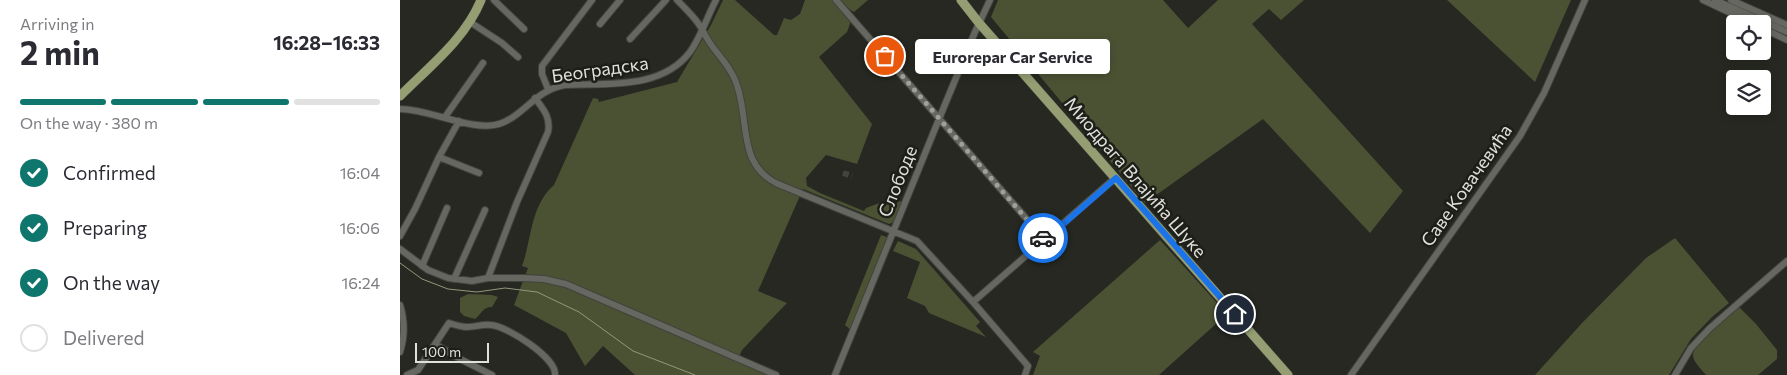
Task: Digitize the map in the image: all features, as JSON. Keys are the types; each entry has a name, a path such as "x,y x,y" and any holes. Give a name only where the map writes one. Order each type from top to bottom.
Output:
{"main road":[{"name":"Миодрага Влајића Шуке","path":"960,0 1288,375"},
{"path":"400,96 458,38 470,22 480,1"}],"street":[{"path":"494,0 524,29"},
{"path":"548,89 542,74 542,66 592,0"},
{"path":"600,24 620,0"},
{"path":"630,39 666,0"},
{"path":"677,0 697,22 726,63 736,81 742,102 750,155 764,177 921,244 1028,366 1025,375"},
{"name":"Београдска","path":"400,109 417,110 459,121 485,125 499,124 512,117 548,89 565,85 634,82 656,77 671,70 690,51 716,0"},
{"path":"836,0 1045,240"},
{"name":"Слободе","path":"835,375 939,119 990,0"},
{"name":"Саве Ковачевића","path":"1351,375 1520,136 1544,93 1585,0"},
{"path":"1703,0 1735,15"},
{"path":"1715,0 1787,32"},
{"path":"1731,0 1787,25"},
{"path":"470,22 502,44 518,58"},
{"path":"1771,32 1787,40"},
{"path":"445,117 483,63"},
{"path":"488,278 522,189 548,132 549,123 547,116 535,98"},
{"path":"400,236 416,209 439,157 459,121"},
{"path":"439,157 479,173"},
{"path":"973,302 1116,178"},
{"path":"422,266 447,208"},
{"path":"454,279 485,210"},
{"path":"400,249 422,266 438,275 454,279 472,281 488,278 524,278 544,279 566,284 776,375"},
{"path":"1675,375 1691,348 1710,328 1787,261"},
{"path":"400,305 404,333 400,352"},
{"path":"408,375 418,370 448,323 469,328 491,325 513,334 532,345 554,367 555,375"},
{"path":"435,344 492,375"},
{"path":"418,370 425,375"}],"green space":[{"path":"723,0 735,0 774,35 777,35 784,18 791,20 800,14 805,0 832,0 851,21 847,32 819,57 872,124 857,164 826,155 806,178 807,186 864,211 866,208 893,198 902,202 894,222 889,224 803,189 758,291 787,303 742,350 737,361 768,375 635,375 603,346 585,366 566,333 514,305 528,268 522,266 536,213 546,193 554,185 593,98 598,99 599,102 677,82 711,25"},
{"path":"841,0 868,0 854,12"},
{"path":"998,0 1163,0 1188,28 1218,0 1304,0 1281,20 1269,9 1252,24 1403,191 1370,233 1263,119 1145,203 991,17"},
{"path":"1447,0 1571,0 1535,82"},
{"path":"881,235 890,238 853,332 845,325"},
{"path":"1675,238 1729,303 1712,317 1691,339 1669,375 1535,375 1583,322 1646,258"},
{"path":"1160,240 1227,314 1159,375 1033,375 1040,356 1033,352"},
{"path":"898,241 916,249 980,322 976,326 986,337 929,313 925,306 907,298 920,262 893,251"},
{"path":"468,294 498,297 492,307 484,309 475,319 464,316 460,312 460,298"},
{"path":"1738,306 1756,324 1777,350 1777,359 1758,375 1706,375 1694,360 1695,350 1712,329"}],"waterway":[{"path":"400,263 422,279 448,289 477,292 505,288 537,292 579,312 633,351 695,375"}],"tunnel":[{"path":"843,173 852,176"}],"way so far":[{"path":"885,56 1043,238"}],"place":[{"name":"Eurorepar Car Service","path":"885,56"}],"route":[{"path":"1043,238 1045,240 1116,178 1235,314"}]}
